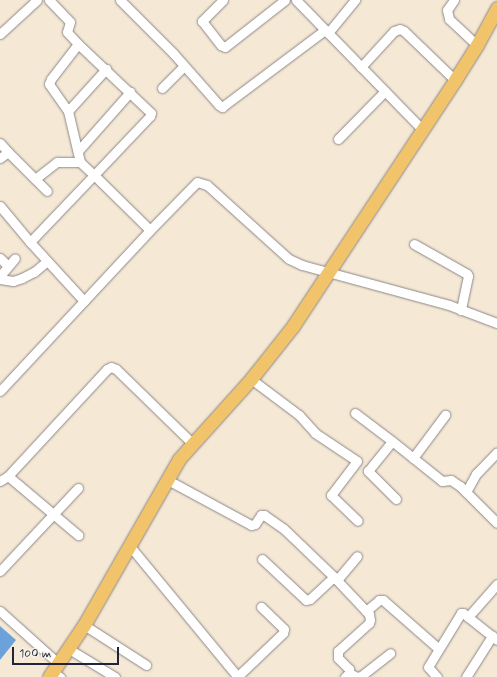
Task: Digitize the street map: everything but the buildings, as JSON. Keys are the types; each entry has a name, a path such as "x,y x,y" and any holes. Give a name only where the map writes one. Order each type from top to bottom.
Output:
{"highway":[{"path":"55,672 84,625 166,479 179,459 251,379 293,326 455,80 477,45 497,8"}],"street":[{"path":"0,34 37,0"},
{"path":"30,242 150,116 151,113 67,32 70,22 49,0"},
{"path":"120,0 173,53 183,67 222,107 326,31 355,0"},
{"path":"223,0 202,21 217,40 225,47 285,0"},
{"path":"296,0 422,129"},
{"path":"454,0 447,10 449,19 477,45"},
{"path":"361,67 394,31 400,29 404,31 455,80"},
{"path":"78,44 50,79 49,84 68,111 80,162 150,230"},
{"path":"162,88 183,67"},
{"path":"68,111 106,69"},
{"path":"338,139 385,91"},
{"path":"78,151 130,92"},
{"path":"0,143 47,191"},
{"path":"0,158 8,152"},
{"path":"35,179 57,162 80,162"},
{"path":"0,391 194,184 200,182 207,185 288,259 302,265 461,310 497,323"},
{"path":"0,206 30,242 84,301"},
{"path":"414,244 467,274 468,276 461,310"},
{"path":"0,258 8,266"},
{"path":"0,276 15,258"},
{"path":"0,279 13,281 22,278 34,272 47,261"},
{"path":"0,481 8,476 107,369 111,367 116,369 192,443"},
{"path":"251,379 299,415 315,433 357,461 331,495 358,521"},
{"path":"355,413 442,481 454,481 497,523"},
{"path":"413,458 445,415"},
{"path":"392,441 368,471 396,499"},
{"path":"466,492 476,474 497,452"},
{"path":"8,476 78,535"},
{"path":"166,479 251,525 255,524 261,515 264,515 284,529 335,578 366,612 370,620 369,623 338,650 338,658 349,669 347,675 357,677 361,676 390,653"},
{"path":"0,571 78,488"},
{"path":"129,545 238,677 283,633 284,629 261,607"},
{"path":"262,559 306,600 310,599 335,578 357,556"},
{"path":"468,617 497,584"},
{"path":"366,612 379,600 383,600 439,649"},
{"path":"0,611 55,672"},
{"path":"437,677 428,667 461,613 464,613 495,638 466,677"},
{"path":"84,625 146,665"},
{"path":"69,649 115,677"}],"water":[{"path":"0,626 16,640 0,660"}]}
